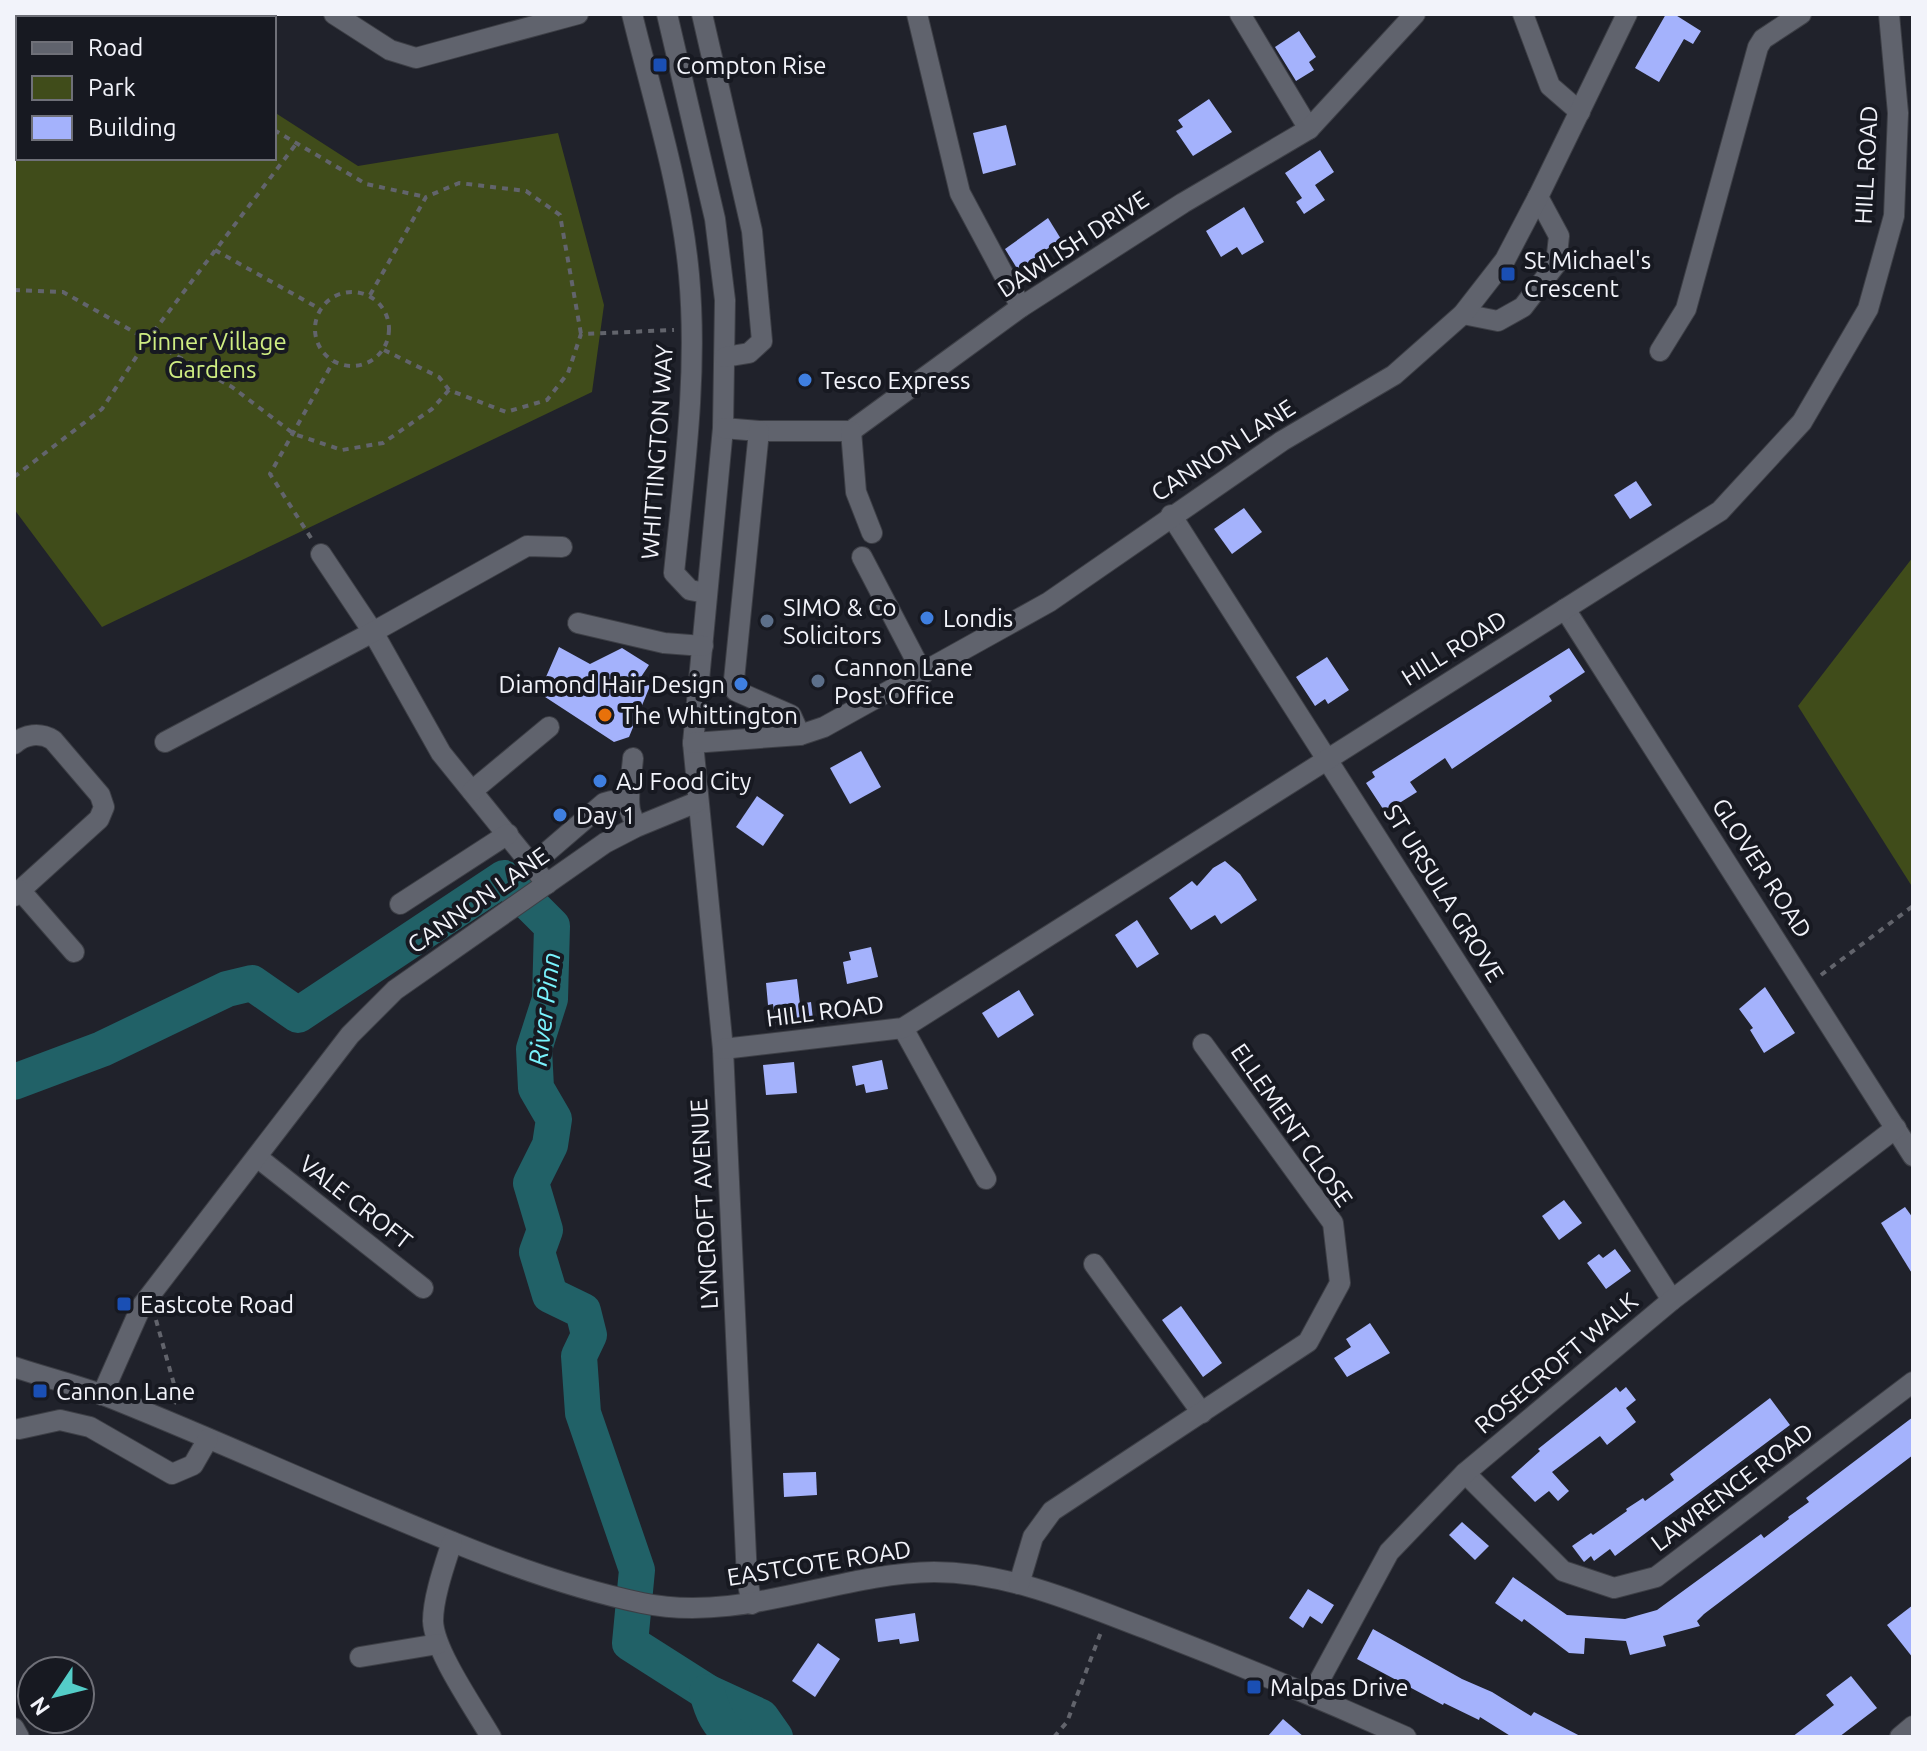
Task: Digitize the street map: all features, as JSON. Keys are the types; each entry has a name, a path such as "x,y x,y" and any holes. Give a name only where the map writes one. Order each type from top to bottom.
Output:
{"street":[{"path":"334,14 390,50 416,58 578,14"},
{"name":"WHITTINGTON WAY","path":"632,14 679,203 689,274 693,330 691,401 674,573 690,590 706,593"},
{"path":"667,14 715,219 725,300 723,428 693,743 697,802"},
{"path":"702,14 752,231 762,341 749,353 725,357"},
{"path":"917,14 960,193 1021,307"},
{"path":"1240,14 1309,129"},
{"name":"DAWLISH DRIVE","path":"851,431 1021,307 1183,203 1309,129 1415,14"},
{"path":"1523,14 1550,86 1580,112"},
{"name":"CANNON LANE","path":"693,743 800,735 824,727 1049,602 1282,441 1394,375 1463,314 1505,260 1627,14"},
{"path":"1660,351 1686,309 1758,47 1763,39 1801,14"},
{"name":"HILL ROAD","path":"723,1049 903,1028 1720,511 1802,422 1868,309 1894,216 1898,113 1889,14"},
{"path":"1463,314 1498,321 1523,307 1556,264 1559,236 1538,197"},
{"path":"723,428 851,431 856,492 872,533"},
{"path":"759,431 734,680 736,691 791,715 800,735"},
{"name":"ST URSULA GROVE","path":"1171,515 1672,1300"},
{"path":"165,742 527,546 562,547"},
{"path":"321,554 373,632 441,753 533,864 541,888"},
{"path":"862,557 923,674"},
{"name":"GLOVER ROAD","path":"1565,609 1913,1156"},
{"path":"578,623 664,643 703,646"},
{"path":"472,791 549,727"},
{"path":"17,741 45,735 53,740 100,795 104,807 99,819 17,893 74,952"},
{"path":"633,758 627,806 636,827"},
{"path":"533,864 604,803 611,801 627,806"},
{"name":"CANNON LANE","path":"102,1395 141,1307 350,1035 395,990 605,843 697,802"},
{"name":"LYNCROFT AVENUE","path":"697,802 707,871 723,1049 747,1579 752,1604"},
{"path":"400,904 508,834"},
{"path":"903,1028 986,1179"},
{"name":"ELLEMENT CLOSE","path":"1019,1584 1033,1537 1052,1511 1308,1342 1340,1283 1333,1223 1203,1044"},
{"name":"ROSECROFT WALK","path":"1312,1694 1389,1552 1465,1473 1672,1300 1896,1128"},
{"name":"VALE CROFT","path":"257,1157 423,1288"},
{"path":"1094,1264 1202,1413"},
{"name":"EASTCOTE ROAD","path":"14,1367 102,1395 452,1542 618,1598 649,1605 690,1607 752,1604 881,1577 931,1572 972,1573 1019,1584 1107,1614 1312,1694 1369,1730 1406,1737"},
{"name":"LAWRENCE ROAD","path":"1465,1473 1563,1571 1614,1588 1656,1577 1913,1382"},
{"path":"19,1429 60,1420 90,1427 172,1474 193,1465 208,1439"},
{"path":"452,1542 433,1620 438,1644 482,1734"},
{"path":"360,1657 438,1644"},
{"path":"1900,1737 1913,1726"},
{"path":"14,1728 19,1737"}],"path":[{"path":"276,131 366,184 426,197 459,183 526,191 560,215 581,334 568,373 547,400 506,412 449,390 439,377 384,350"},
{"path":"14,477 102,409 148,339 296,144"},
{"path":"370,295 426,197"},
{"path":"215,250 320,309"},
{"path":"14,290 63,292 232,387 294,434 342,450 383,443 432,409 449,390"},
{"path":"352,291 370,295 385,309 391,330 384,350 370,363 352,367 333,362 319,348 314,328 320,309 333,295 352,291"},
{"path":"581,334 693,330"},
{"path":"321,554 270,474 333,362"},
{"path":"1806,986 1913,906"},
{"path":"149,1297 177,1395 173,1406"},
{"path":"1054,1737 1067,1722 1107,1614"}],"green space":[{"name":"Pinner Village Gardens","path":"14,14 124,16 16,16 16,160 276,160 276,113 358,166 558,133 604,305 592,392 102,627 14,509"},
{"path":"1913,557 1913,888 1798,706"}],"building":[{"path":"1666,14 1674,14 1701,31 1693,44 1684,39 1659,82 1635,68"},
{"path":"1299,31 1316,57 1309,62 1314,70 1296,81 1275,47"},
{"path":"1209,99 1232,132 1193,156 1176,131 1183,127 1178,120"},
{"path":"1006,125 1016,165 983,174 973,133"},
{"path":"1320,150 1334,172 1315,185 1325,200 1304,214 1296,202 1302,198 1285,173"},
{"path":"1244,207 1264,242 1242,255 1237,247 1221,257 1206,231"},
{"path":"1048,218 1061,239 1018,270 1005,249"},
{"path":"1636,481 1652,505 1630,519 1614,495"},
{"path":"1244,508 1262,532 1232,554 1214,529"},
{"name":"The Whittington","path":"559,647 590,664 622,648 649,665 639,680 650,686 629,737 614,742 539,693"},
{"path":"1569,648 1585,672 1549,696 1552,701 1452,769 1445,758 1410,782 1417,792 1385,812 1366,783 1375,777 1372,772"},
{"path":"1327,657 1349,690 1328,704 1325,699 1315,706 1296,677"},
{"path":"861,751 881,787 850,804 830,768"},
{"path":"757,796 784,815 763,846 736,827"},
{"path":"1225,861 1240,874 1257,900 1221,924 1215,915 1191,930 1169,898 1192,881 1197,886 1213,868"},
{"path":"1137,920 1159,954 1137,968 1115,935"},
{"path":"871,947 878,977 847,984 843,962 851,960 849,952"},
{"path":"797,979 800,1004 811,1002 813,1019 776,1024 773,1004 768,1005 766,983"},
{"path":"1765,987 1795,1033 1764,1053 1750,1030 1753,1028 1739,1009"},
{"path":"1019,990 1034,1015 998,1038 982,1013"},
{"path":"882,1060 888,1089 866,1093 864,1084 856,1086 852,1066"},
{"path":"794,1062 797,1093 766,1095 763,1065"},
{"path":"1564,1200 1582,1223 1559,1240 1542,1216"},
{"path":"1905,1207 1913,1218 1913,1275 1881,1223"},
{"path":"1615,1249 1631,1271 1606,1289 1587,1263 1599,1254 1603,1258"},
{"path":"1181,1306 1222,1363 1203,1377 1162,1320"},
{"path":"1370,1323 1390,1353 1347,1377 1334,1358 1351,1347 1346,1339"},
{"path":"1616,1387 1620,1392 1626,1387 1636,1400 1626,1408 1636,1422 1607,1445 1600,1436 1552,1472 1569,1491 1558,1501 1549,1491 1535,1502 1511,1477 1540,1451 1538,1449"},
{"path":"1770,1398 1790,1425 1615,1556 1610,1549 1594,1561 1591,1556 1584,1562 1572,1546 1674,1480 1670,1474"},
{"path":"1913,1417 1913,1455 1704,1614 1697,1621 1700,1626 1663,1636 1666,1646 1630,1655 1626,1641 1585,1638 1584,1654 1569,1653 1524,1619 1522,1622 1495,1603 1513,1577 1567,1615 1625,1619 1657,1610 1761,1534 1764,1538 1809,1502 1806,1498"},
{"path":"816,1472 817,1495 784,1497 783,1473"},
{"path":"1462,1522 1489,1546 1475,1560 1449,1535"},
{"path":"1308,1589 1334,1605 1322,1624 1310,1616 1303,1628 1289,1618"},
{"path":"1913,1605 1913,1658 1887,1625"},
{"path":"915,1613 919,1641 900,1644 899,1639 878,1642 875,1619"},
{"path":"1373,1629 1531,1716 1534,1712 1582,1737 1512,1737 1480,1717 1479,1720 1443,1705 1357,1659"},
{"path":"818,1643 840,1659 815,1697 792,1681"},
{"path":"1851,1676 1877,1708 1839,1737 1792,1737 1834,1705 1826,1695"},
{"path":"1283,1719 1304,1737 1267,1737"}],"waterway":[{"name":"River Pinn","path":"14,1082 102,1049 227,989 252,983 298,1015 504,878 552,926 550,999 534,1049 536,1088 554,1119 550,1145 531,1183 545,1230 537,1252 550,1295 583,1311 589,1335 579,1356 583,1413 637,1570 630,1643 707,1692 761,1717 775,1737"},
{"path":"707,1692 716,1718 735,1737"}],"place":[{"name":"Compton Rise","path":"660,65"},
{"name":"St Michael's Crescent","path":"1508,274"},
{"name":"Tesco Express","path":"805,380"},
{"name":"Londis","path":"927,618"},
{"name":"SIMO & Co Solicitors","path":"767,621"},
{"name":"Cannon Lane Post Office","path":"818,681"},
{"name":"Diamond Hair Design","path":"741,684"},
{"name":"The Whittington","path":"605,715"},
{"name":"AJ Food City","path":"600,781"},
{"name":"Day 1","path":"560,815"},
{"name":"Eastcote Road","path":"124,1304"},
{"name":"Cannon Lane","path":"40,1391"},
{"name":"Malpas Drive","path":"1254,1687"}]}
